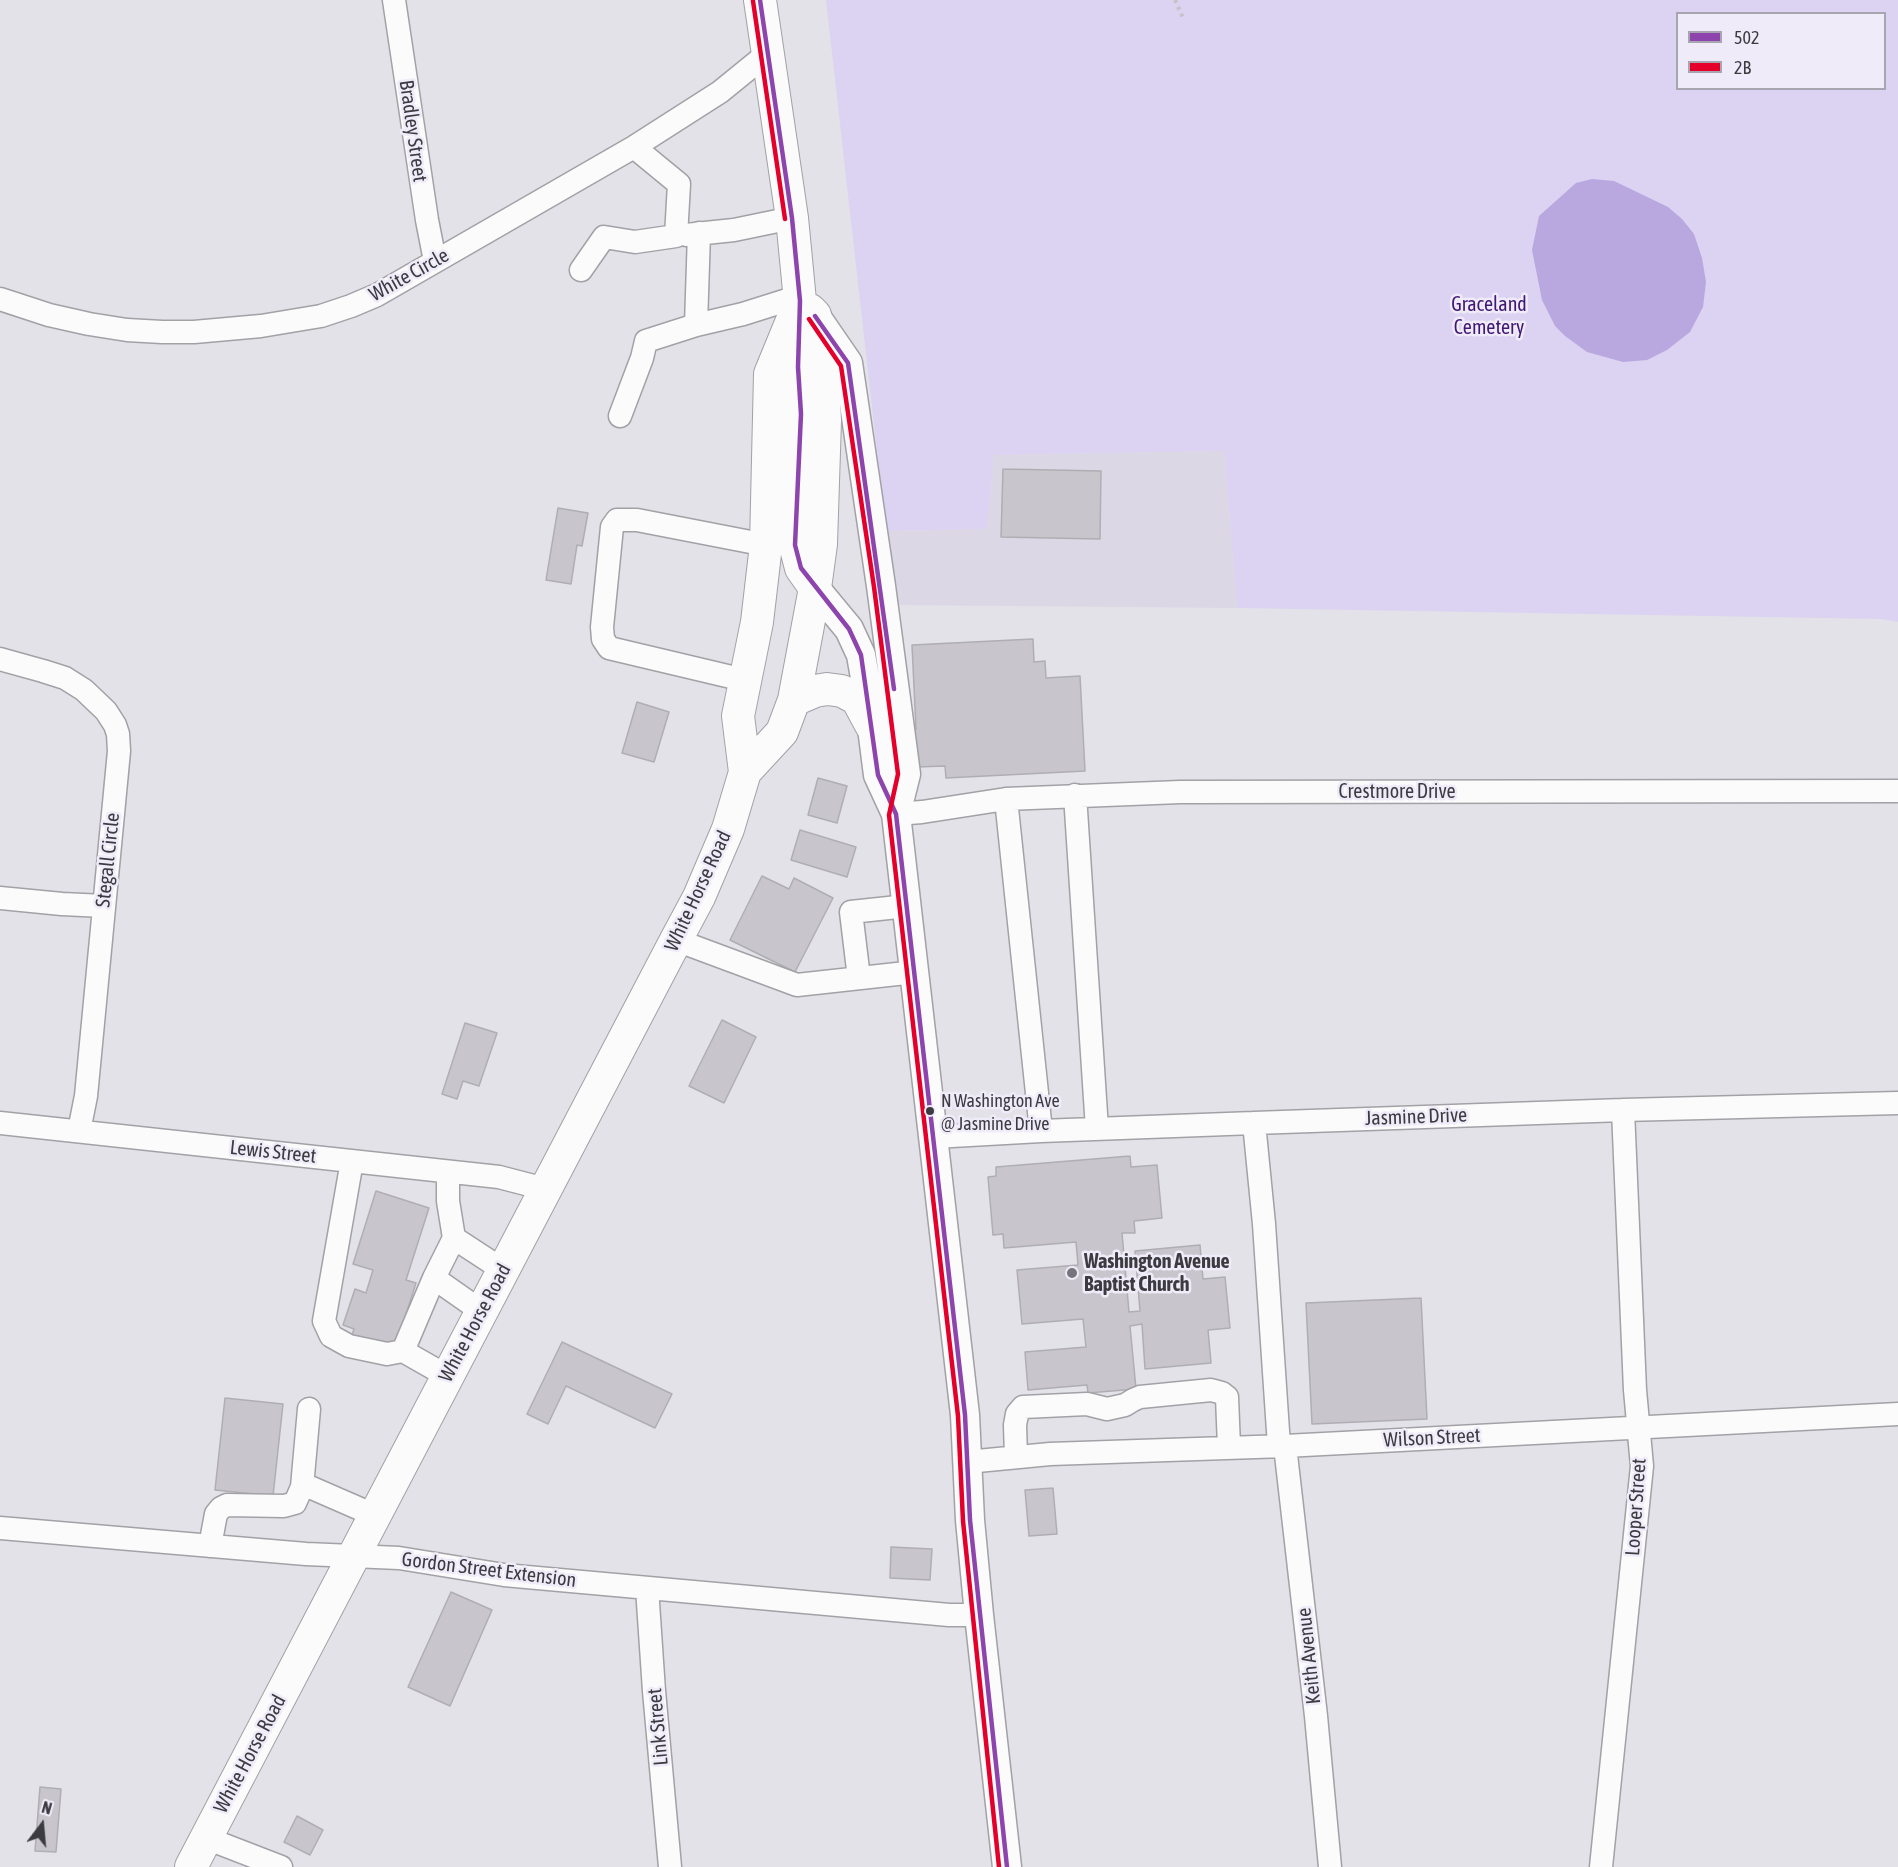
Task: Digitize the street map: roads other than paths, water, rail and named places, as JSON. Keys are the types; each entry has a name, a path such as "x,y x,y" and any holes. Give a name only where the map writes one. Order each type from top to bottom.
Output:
{"highway":[{"name":"White Horse Road","path":"191,1867 699,897 728,829 745,772 738,716 757,622 766,545 770,374 805,304 760,0"},
{"path":"805,304 798,367 801,414 795,545 801,568 815,588"},
{"name":"White Horse Road","path":"745,772 782,732 794,700 815,588"},
{"path":"794,700 814,691 827,689 843,691 857,699 871,725"}],"main road":[{"path":"805,304 848,363 906,774 896,814"},
{"path":"815,588 849,629 861,655 878,775 896,814 965,1415 970,1520 1007,1867"}],"street":[{"name":"Bradley Street","path":"394,0 435,261"},
{"name":"White Circle","path":"0,299 49,315 127,330 162,332 261,326 321,316 377,295 634,147 720,92 768,53"},
{"path":"634,147 679,184 676,236"},
{"path":"582,270 604,237 634,243 734,230 792,218"},
{"path":"696,325 699,233"},
{"path":"620,416 646,341 696,325 743,314 805,304"},
{"path":"744,680 609,648 603,639 602,627 612,527 617,520 636,520 766,545"},
{"name":"Stegall Circle","path":"0,659 65,678 84,690 106,711 115,725 119,751 86,1096 80,1131"},
{"name":"Crestmore Drive","path":"896,814 1006,799 1180,792 1898,791"},
{"path":"1075,795 1097,1129"},
{"path":"1006,799 1041,1131"},
{"path":"0,898 104,906"},
{"path":"859,978 851,912 907,906"},
{"path":"675,940 797,985 915,972"},
{"name":"Jasmine Drive","path":"934,1137 1254,1123 1898,1103"},
{"name":"Looper Street","path":"1601,1867 1642,1466 1635,1390 1623,1110"},
{"name":"Lewis Street","path":"0,1123 499,1177 545,1189"},
{"name":"Keith Avenue","path":"1254,1123 1282,1446 1316,1716 1330,1867"},
{"path":"352,1161 324,1321 331,1336 349,1346 387,1354 403,1351 447,1376"},
{"path":"403,1351 454,1238 448,1201 448,1172"},
{"path":"454,1238 503,1270"},
{"path":"434,1278 481,1311"},
{"path":"1016,1458 1015,1425 1017,1414 1023,1407 1087,1404 1107,1409 1125,1405 1140,1397 1211,1390 1227,1397 1229,1448"},
{"path":"210,1546 216,1514 221,1508 227,1505 284,1506 295,1503 302,1487 309,1409"},
{"name":"Wilson Street","path":"967,1462 1050,1454 1282,1446 1898,1414"},
{"path":"302,1487 320,1491 374,1515"},
{"name":"Gordon Street Extension","path":"0,1528 306,1554 399,1558 504,1575 949,1615 979,1615"},
{"name":"Link Street","path":"647,1588 670,1867"},
{"path":"206,1838 281,1867"}],"place":[{"name":"N Washington Ave @ Jasmine Drive","path":"930,1111"},
{"name":"Washington Avenue Baptist Church","path":"1072,1273"}],"park label":[{"name":"Graceland Cemetery","path":"1489,316"}]}
